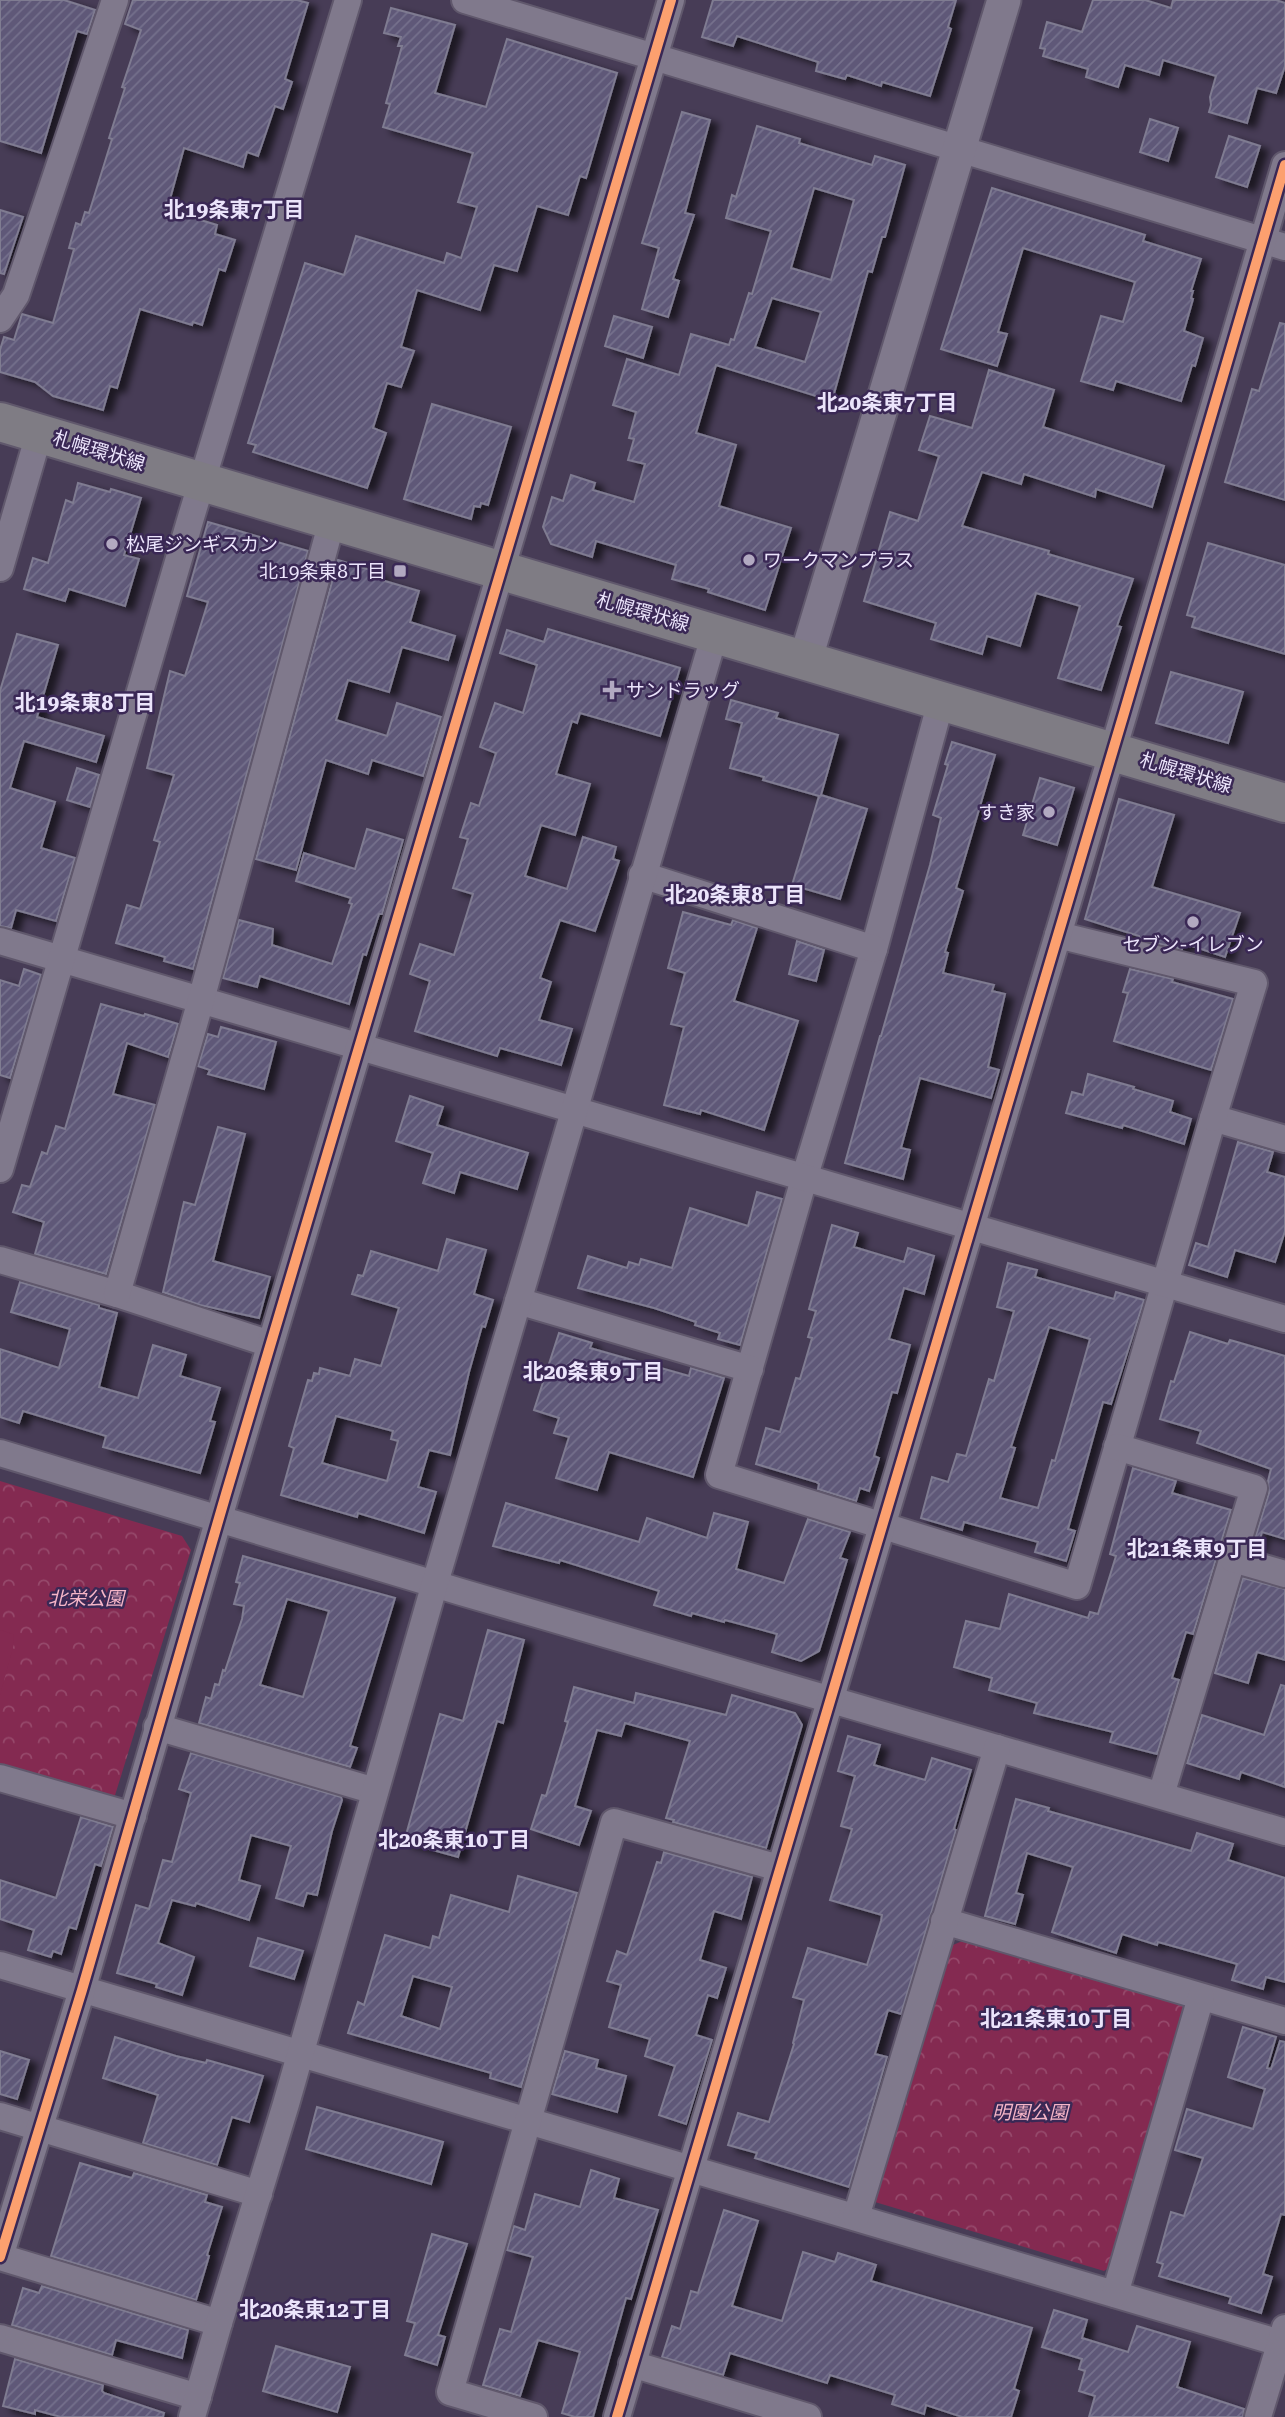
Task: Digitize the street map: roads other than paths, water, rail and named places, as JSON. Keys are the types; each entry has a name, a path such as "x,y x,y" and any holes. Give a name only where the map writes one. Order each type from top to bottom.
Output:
{"main road":[{"name":"札幌環状線","path":"0,422 1285,803"}],"street":[{"path":"0,319 16,295 115,0"},
{"path":"0,1169 60,960 348,0"},
{"path":"465,0 503,6 654,57 1274,243"},
{"path":"219,2323 0,2257 82,1990 358,1047 671,0"},
{"path":"805,660 1004,0"},
{"path":"617,2417 1113,751 1274,243 1285,165"},
{"path":"0,568 39,434"},
{"path":"117,1294 201,1000 332,521"},
{"path":"0,2338 195,2407 715,633"},
{"path":"942,701 874,948 719,1475 1077,1586 1164,1281 1254,983 1058,935"},
{"path":"642,875 874,948"},
{"path":"0,941 970,1228 1164,1281 1285,1319"},
{"path":"1213,1118 1285,1139"},
{"path":"0,1260 117,1294 270,1345"},
{"path":"518,1301 750,1369"},
{"path":"1117,1447 1254,1488 1161,1795"},
{"path":"0,1453 1285,1832"},
{"path":"1233,1559 1285,1574"},
{"path":"158,1727 375,1791"},
{"path":"856,2217 997,1748"},
{"path":"0,1779 133,1816"},
{"path":"534,2417 450,2392 614,1822 779,1868"},
{"path":"944,1921 1285,2021"},
{"path":"0,1965 1115,2294 1283,2335 1258,2417"},
{"path":"1115,2294 1201,1997"},
{"path":"0,2116 259,2194"},
{"path":"632,2364 808,2417"}],"place":[{"name":"松尾ジンギスカン","path":"112,544"},
{"name":"ワークマンプラス","path":"749,560"},
{"name":"北19条東8丁目","path":"400,571"},
{"name":"サンドラッグ","path":"612,690"},
{"name":"すき家","path":"1049,812"},
{"name":"セブン-イレブン","path":"1193,922"}],"district":[{"name":"北19条東7丁目","path":"234,210"},
{"name":"北20条東7丁目","path":"887,403"},
{"name":"北19条東8丁目","path":"85,703"},
{"name":"北20条東8丁目","path":"735,895"},
{"name":"北20条東9丁目","path":"593,1372"},
{"name":"北21条東9丁目","path":"1197,1549"},
{"name":"北20条東10丁目","path":"454,1840"},
{"name":"北21条東10丁目","path":"1056,2019"},
{"name":"北20条東12丁目","path":"315,2310"}],"park label":[{"name":"北栄公園","path":"86,1598"},
{"name":"明園公園","path":"1030,2112"}]}
